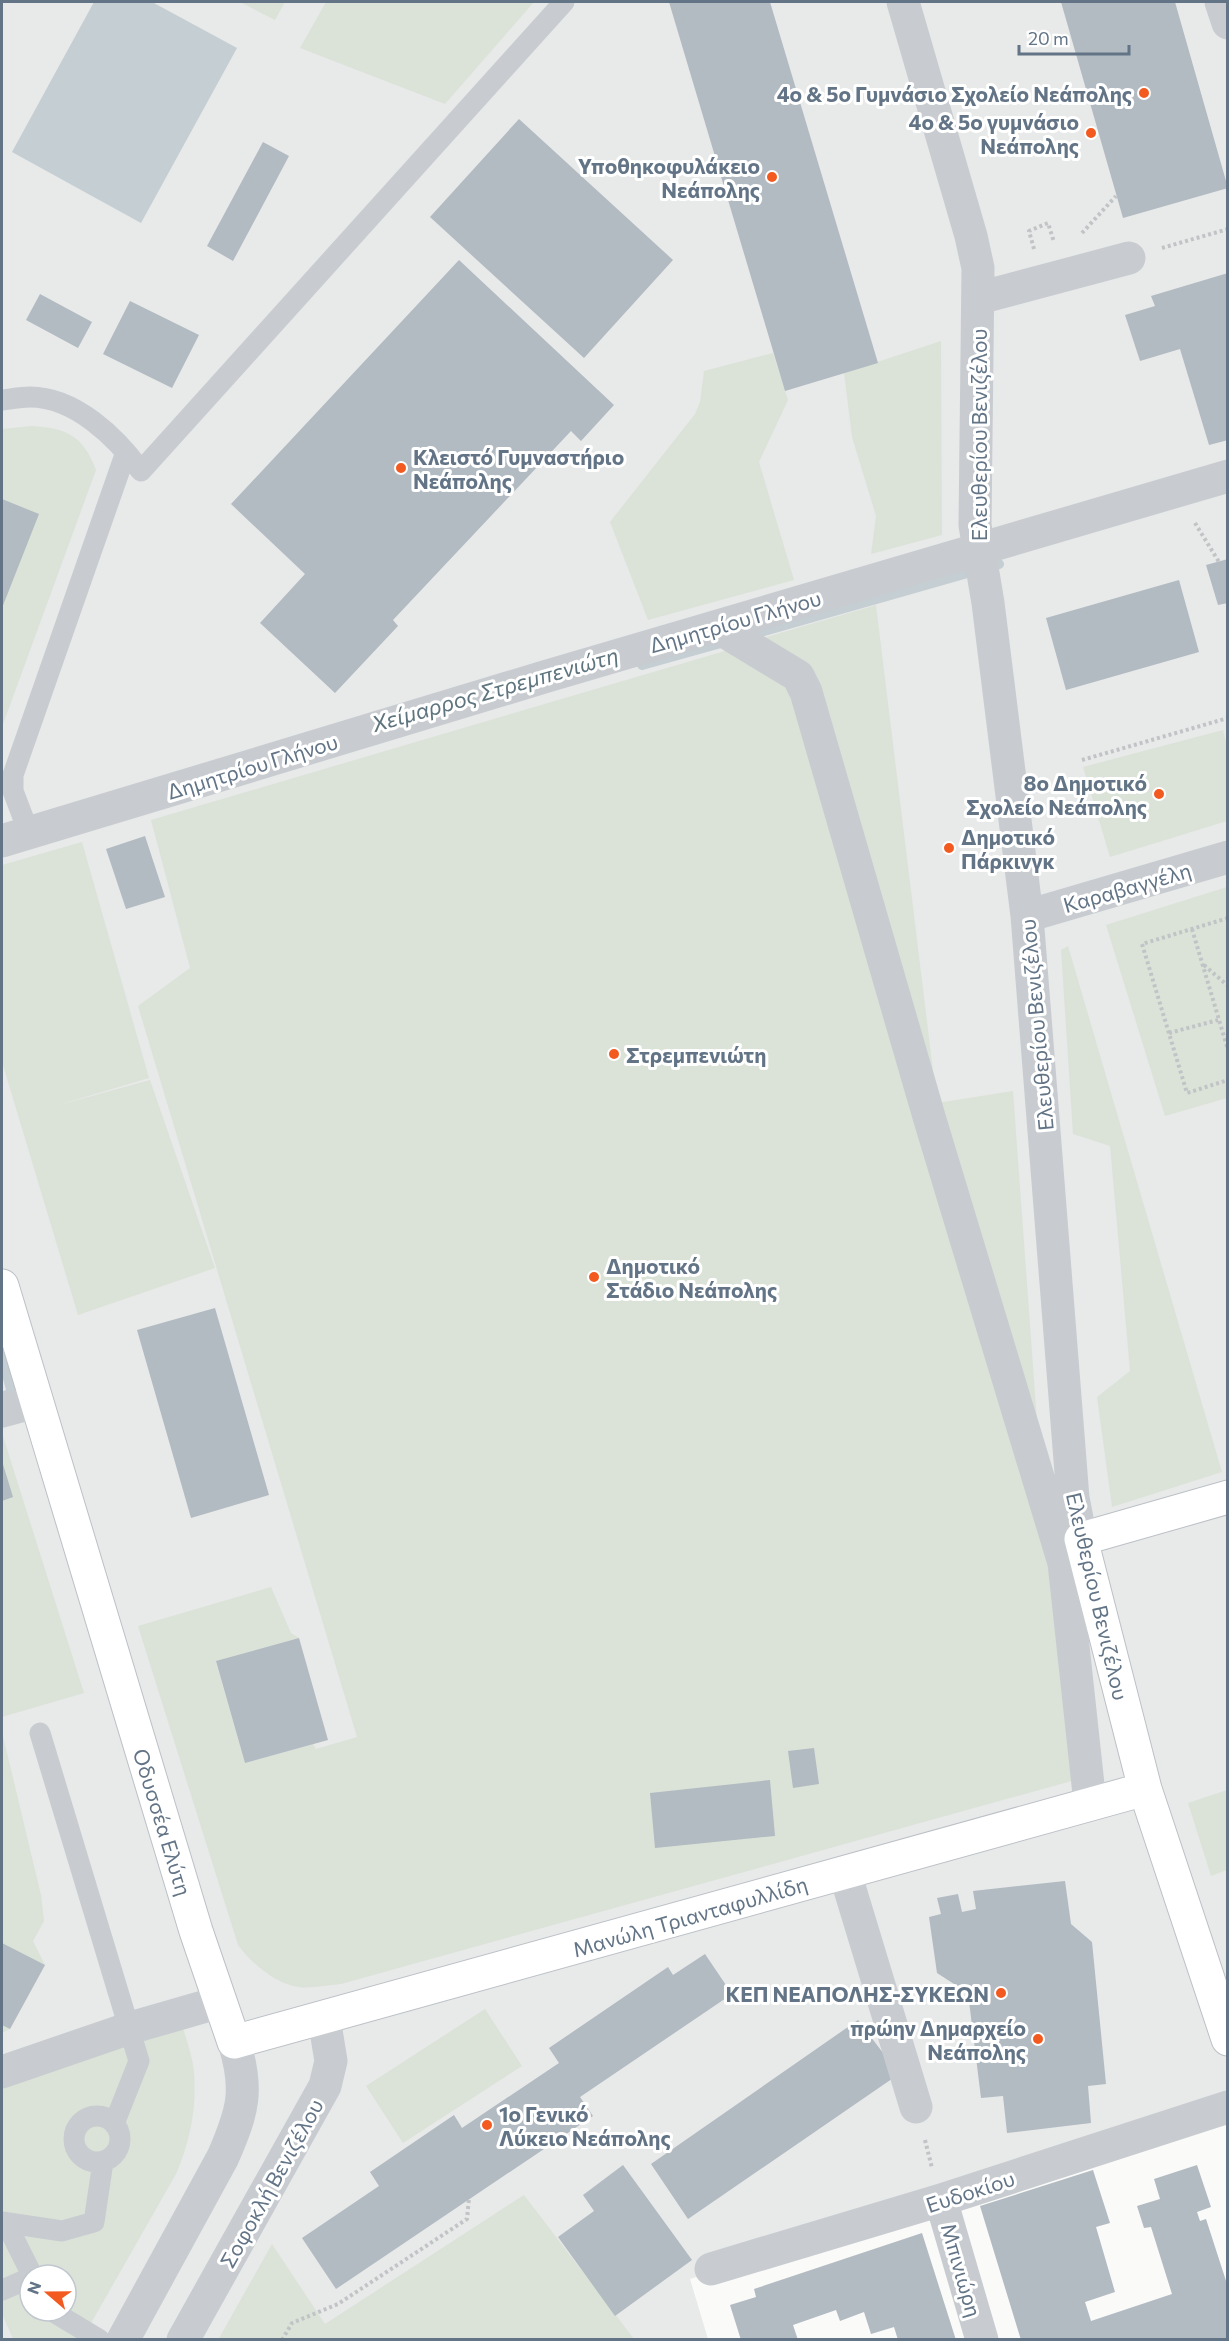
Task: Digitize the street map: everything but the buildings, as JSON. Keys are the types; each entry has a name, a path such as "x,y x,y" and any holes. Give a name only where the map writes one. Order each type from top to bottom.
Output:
{"street":[{"name":"Ελευθερίου Βενιζέλου","path":"903,2 971,236 978,268 974,509 977,549 990,614 1027,916 1073,1498 1081,1539 1146,1789 1227,2039"},
{"path":"1221,2 1227,23"},
{"path":"979,298 1129,258"},
{"name":"Δημητρίου Γλήνου","path":"15,837 544,677 1227,476"},
{"path":"717,627 790,670 798,676 806,692 930,1120 1064,1563 1090,1803"},
{"name":"Καραβαγγέλη","path":"1027,916 1227,857"},
{"name":"Οδυσσέα Ελύτη","path":"2,1286 35,1402 196,1931 241,2064 243,2095 235,2131 123,2340"},
{"path":"2,1411 35,1402"},
{"path":"1081,1539 1227,1497"},
{"name":"Μανώλη Τριανταφυλλίδη","path":"234,2042 1146,1789"},
{"path":"845,1873 916,2107"},
{"path":"2,2072 130,2028 220,2002"},
{"name":"Σοφοκλή Βενιζέλου","path":"183,2340 325,2086 331,2061 324,2018"},
{"name":"Ευδοκίου","path":"711,2269 941,2200 1227,2107"},
{"name":"Μπινιώρη","path":"941,2200 982,2340"}],"lane":[{"path":"2,400 32,397 62,404 89,418 126,452 141,471 564,2"},
{"path":"15,837 13,775 126,452"},
{"path":"40,1733 139,2061 114,2124"},
{"path":"94,2116 102,2116 114,2124 120,2138 119,2146 110,2159 95,2163 81,2157 74,2144 76,2129 87,2118 94,2116"},
{"path":"4,2222 62,2231 93,2222 103,2162"},
{"path":"4,2222 24,2263"},
{"path":"2,2290 18,2283"},
{"path":"72,2323 100,2340"}],"path":[{"path":"1079,237 1116,196"},
{"path":"1029,231 1048,223 1055,243 1063,241"},
{"path":"1129,258 1227,230"},
{"path":"1179,490 1186,508 1219,562"},
{"path":"1082,760 1227,718"},
{"path":"1227,918 1142,944 1187,1093 1227,1080"},
{"path":"1192,929 1227,1050"},
{"path":"1202,963 1227,986"},
{"path":"1169,1033 1218,1020"},
{"path":"916,2107 941,2200"},
{"path":"282,2340 292,2323 338,2304 467,2219 469,2198"}],"shaded area":[{"name":"Στρεμπενιώτη","path":"2,2 1227,2 1227,2107 690,2279 708,2339 2,2340"},
{"path":"94,2 152,2 237,48 141,223 12,152"},
{"path":"240,2 285,2 275,20"},
{"path":"326,2 534,2 445,104 300,48"},
{"path":"941,341 942,535 871,554 876,516 852,437 844,373"},
{"path":"773,353 788,400 759,462 794,580 648,620 610,522 695,414 700,402 704,371"},
{"path":"31,426 54,429 72,436 85,449 96,470 2,727 2,429"},
{"path":"876,605 937,1103 1013,1091 1038,1435 806,679 763,638"},
{"name":"Δημοτικό Στάδιο Νεάπολης","path":"735,648 795,681 1048,1548 1075,1780 341,1984 309,1988 282,1982 265,1972 238,1945 138,1626 271,1587 291,1633 299,1638 216,1662 245,1763 313,1744 316,1749 357,1737 138,1006 190,968 151,820"},
{"name":"8ο Δημοτικό Σχολείο Νεάπολης","path":"1223,730 1227,746 1227,821 1110,857 1083,767"},
{"path":"82,842 149,1078 55,1106 150,1080 215,1268 78,1315 2,1062 2,865"},
{"path":"1227,887 1227,1098 1165,1116 1106,925"},
{"path":"1068,946 1222,1472 1112,1507 1097,1397 1130,1371 1110,1146 1073,1134 1061,950"},
{"path":"2,1433 84,1693 2,1717"},
{"path":"2,1732 41,1895 44,1921 33,1941 45,1965 10,2029 2,2033"},
{"path":"1227,1790 1227,1870 1211,1876 1188,1803"},
{"path":"485,2009 522,2066 403,2143 366,2086"},
{"path":"183,2028 192,2062 195,2086 191,2124 185,2150 176,2174 82,2339 13,2339 2,2314 2,2083"},
{"path":"524,2195 634,2339 218,2340 272,2244 325,2324"}],"waterway":[{"name":"Χείμαρρος Στρεμπενιώτη","path":"746,636 999,564"},
{"name":"Χείμαρρος Στρεμπενιώτη","path":"642,665 728,641"},
{"name":"Χείμαρρος Στρεμπενιώτη","path":"2,1356 12,1393 2,1397"}],"place":[{"name":"4ο & 5ο Γυμνάσιο Σχολείο Νεάπολης","path":"1144,93"},
{"name":"4ο & 5ο γυμνάσιο Νεάπολης","path":"1091,133"},
{"name":"Υποθηκοφυλάκειο Νεάπολης","path":"772,177"},
{"name":"Κλειστό Γυμναστήριο Νεάπολης","path":"401,468"},
{"name":"8ο Δημοτικό Σχολείο Νεάπολης","path":"1159,794"},
{"name":"Δημοτικό Πάρκινγκ","path":"949,848"},
{"name":"Στρεμπενιώτη","path":"614,1054"},
{"name":"Δημοτικό Στάδιο Νεάπολης","path":"594,1277"},
{"name":"ΚΕΠ ΝΕΑΠΟΛΗΣ-ΣΥΚΕΩΝ","path":"1001,1993"},
{"name":"πρώην Δημαρχείο Νεάπολης","path":"1038,2039"},
{"name":"1ο Γενικό Λύκειο Νεάπολης","path":"487,2125"}]}
